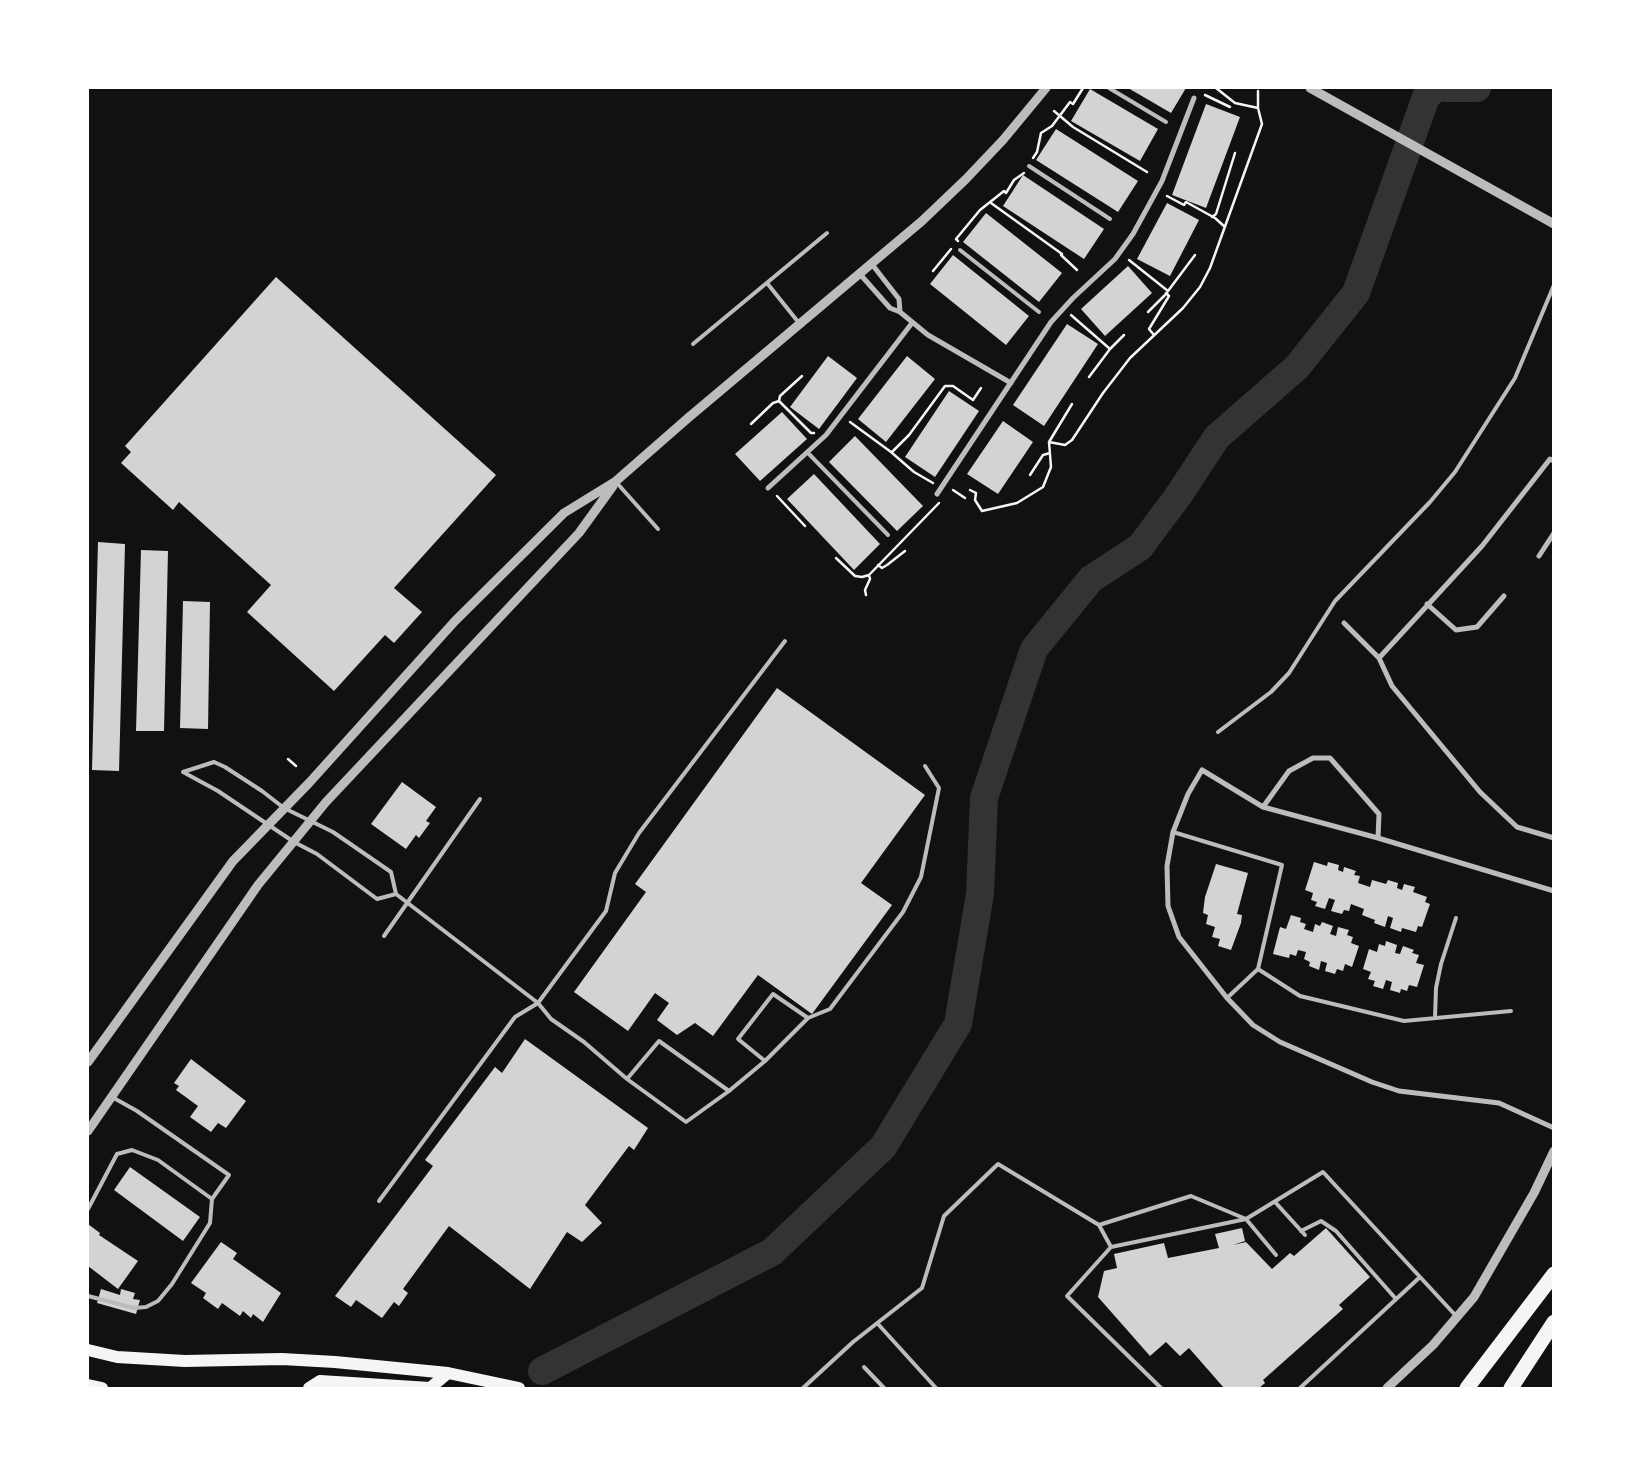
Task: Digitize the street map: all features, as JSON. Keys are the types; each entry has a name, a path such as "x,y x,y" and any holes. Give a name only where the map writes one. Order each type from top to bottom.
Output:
{"highway":[{"path":"1467,1388 1554,1274"},
{"path":"1511,1388 1554,1322"}],"main road":[{"path":"88,1342 132,1358"},
{"path":"88,1350 117,1357 132,1358 185,1361 282,1359 448,1373 519,1388"},
{"path":"309,1388 320,1381 430,1388 448,1373"},
{"path":"88,1385 102,1388"}],"street":[{"path":"88,1062 234,861 309,783 454,622 564,513 616,481 799,323 922,221 966,179 1046,88"},
{"path":"1310,88 1554,224"},
{"path":"937,494 1052,322 1073,298 1115,259 1133,234 1162,181 1194,98"},
{"path":"1176,128 1182,132"},
{"path":"1128,231 1133,234"},
{"path":"870,263 899,299 900,312"},
{"path":"859,273 890,308 900,312 928,335 1011,383"},
{"path":"768,488 822,439 912,323"},
{"path":"1379,658 1482,546 1552,460"},
{"path":"88,1131 234,918 326,802 579,533 616,481"},
{"path":"1539,556 1554,533"},
{"path":"1427,604 1456,630 1477,627 1504,596"},
{"path":"1344,623 1379,658 1392,686 1480,792 1517,827 1554,838"},
{"path":"1263,807 1289,771 1313,758 1330,758 1379,814 1378,838"},
{"path":"1552,892 1378,838 1263,807 1202,770 1188,794 1173,832 1167,866 1168,906 1179,936 1227,998 1253,1025 1280,1042 1372,1082 1399,1091 1499,1103 1554,1128"},
{"path":"1388,1388 1434,1345 1474,1298 1534,1193 1554,1151"}],"lane":[{"path":"1109,88 1166,122"},
{"path":"1029,166 1110,219"},
{"path":"693,344 827,233"},
{"path":"960,250 1039,312"},
{"path":"767,283 799,323"},
{"path":"1218,732 1270,692 1289,673 1336,601 1430,502 1455,472 1515,378 1554,286"},
{"path":"1046,318 1052,322"},
{"path":"808,453 888,535"},
{"path":"616,481 658,529"},
{"path":"379,1201 515,1017 538,1003 606,911 615,873 639,833 785,641"},
{"path":"396,894 376,899 317,854 294,842 218,791 184,772 214,762 225,767 284,808 333,832 391,872 396,894 407,904 538,1003 551,1019 584,1042 627,1079 686,1122 765,1062 808,1018 830,1009 903,912 922,877 939,788 925,766"},
{"path":"384,936 480,800"},
{"path":"1173,832 1282,865 1258,969 1227,998"},
{"path":"1435,1018 1436,988 1441,964 1456,918"},
{"path":"1258,969 1300,996 1404,1021 1511,1011"},
{"path":"765,1062 738,1039 773,994 808,1018"},
{"path":"627,1079 659,1040 729,1091"},
{"path":"88,1296 134,1308 146,1307 158,1301 172,1284 210,1223 212,1199 229,1175 137,1110 112,1097"},
{"path":"88,1209 117,1154 132,1150 158,1160 212,1199"},
{"path":"803,1388 853,1342 922,1288 944,1216 998,1164 1100,1225 1111,1247"},
{"path":"1161,1388 1068,1296 1111,1247 1246,1219 1322,1172 1457,1317"},
{"path":"1100,1225 1191,1196 1246,1219 1276,1255"},
{"path":"1275,1202 1304,1235"},
{"path":"1301,1231 1321,1221 1336,1230 1396,1299"},
{"path":"1300,1388 1420,1277"},
{"path":"878,1324 936,1388"},
{"path":"864,1367 884,1388"}],"path":[{"path":"991,203 1004,191 1006,193 1029,166 1037,152 1042,133 1052,126 1070,102 1073,104 1083,88"},
{"path":"1216,88 1235,103 1258,108"},
{"path":"1049,442 1065,445 1072,440 1103,393 1136,352 1183,308 1200,287 1216,255 1262,124 1258,108 1258,91"},
{"path":"1205,95 1230,107"},
{"path":"1054,111 1073,127 1146,172"},
{"path":"1212,217 1216,214 1235,154"},
{"path":"1167,196 1184,205 1186,202 1225,227"},
{"path":"933,271 950,248 952,250 959,241 956,239 989,201 1062,254 1077,270"},
{"path":"1148,312 1167,292 1195,255"},
{"path":"1129,260 1167,292 1169,296 1149,329 1154,335"},
{"path":"1071,315 1110,349"},
{"path":"1089,377 1110,349 1124,335"},
{"path":"779,402 780,396 802,376"},
{"path":"892,452 909,436 945,386 953,386 973,400 981,388"},
{"path":"779,402 811,432 816,433 822,439"},
{"path":"751,424 773,403 779,402"},
{"path":"970,490 976,493 975,500 982,511 1017,503 1043,487 1051,467 1049,442 1072,404"},
{"path":"850,422 892,452 914,472 934,483"},
{"path":"1030,475 1043,455 1050,453"},
{"path":"953,490 965,498"},
{"path":"777,496 805,526"},
{"path":"836,558 855,576 869,575 940,502"},
{"path":"877,565 882,568 905,551"},
{"path":"866,595 865,590 870,579 869,575"},
{"path":"288,759 296,766"}],"building":[{"path":"1128,88 1186,88 1171,113"},
{"path":"1090,89 1158,129 1140,161 1071,121"},
{"path":"1206,104 1240,117 1206,208 1172,195"},
{"path":"1056,129 1138,181 1118,212 1036,160"},
{"path":"1023,175 1104,229 1084,259 1003,206"},
{"path":"1167,203 1199,220 1170,276 1137,259"},
{"path":"986,213 1062,273 1039,302 963,242"},
{"path":"953,255 1029,316 1006,345 930,284"},
{"path":"1128,266 1152,293 1105,336 1081,309"},
{"path":"276,277 496,475 394,588 422,612 394,643 385,635 334,691 247,612 271,585 179,502 173,510 121,463 131,452 125,446"},
{"path":"1067,324 1098,344 1044,426 1013,405"},
{"path":"828,356 857,378 819,429 790,407"},
{"path":"907,356 935,379 886,442 858,419"},
{"path":"949,391 979,411 935,477 905,457"},
{"path":"782,412 807,439 760,481 735,454"},
{"path":"1003,421 1033,442 998,494 967,474"},
{"path":"855,436 923,506 897,531 829,462"},
{"path":"814,474 880,544 854,570 787,499"},
{"path":"98,542 125,544 119,771 92,770"},
{"path":"141,550 168,551 164,731 136,731"},
{"path":"183,601 210,602 208,729 180,728"},
{"path":"777,688 925,795 861,883 892,905 812,1014 758,975 713,1036 695,1023 677,1035 657,1020 669,1003 655,993 628,1031 574,992 646,892 635,884"},
{"path":"402,782 436,807 426,821 430,823 419,838 416,835 406,849 371,824"},
{"path":"1314,862 1327,866 1328,862 1339,865 1338,870 1343,872 1344,867 1356,871 1354,875 1360,876 1358,883 1370,887 1372,880 1386,884 1388,880 1398,883 1397,888 1402,890 1404,884 1415,887 1413,892 1427,897 1425,902 1430,904 1422,927 1418,926 1416,932 1402,928 1401,932 1390,928 1393,918 1388,916 1385,927 1374,923 1375,920 1362,915 1364,909 1351,904 1349,911 1344,910 1342,914 1331,911 1335,900 1329,898 1325,909 1315,906 1317,902 1311,900 1313,893 1305,890"},
{"path":"1216,864 1248,873 1237,914 1242,915 1241,923 1231,950 1218,946 1220,939 1212,937 1215,927 1206,924 1208,915 1203,913 1205,897"},
{"path":"1291,915 1301,918 1300,922 1306,924 1304,929 1313,932 1315,924 1320,926 1322,922 1333,926 1330,934 1336,936 1338,927 1349,930 1347,935 1353,937 1351,943 1359,946 1352,967 1345,964 1343,971 1337,969 1335,974 1325,971 1327,963 1321,961 1319,970 1309,966 1310,962 1304,959 1306,952 1298,950 1296,956 1290,954 1289,958 1273,954 1280,927 1286,929"},
{"path":"1386,941 1397,945 1395,953 1400,954 1403,946 1414,950 1412,953 1419,955 1416,963 1424,965 1417,987 1409,985 1407,991 1401,989 1400,993 1390,990 1392,982 1386,980 1383,989 1373,986 1375,981 1368,979 1371,972 1363,969 1369,949 1377,952 1379,944 1385,946"},
{"path":"525,1039 648,1128 634,1150 629,1146 585,1205 602,1223 582,1242 567,1232 530,1289 449,1226 403,1289 408,1293 399,1306 394,1302 382,1318 356,1300 351,1307 335,1296 433,1166 425,1160 495,1067 502,1073"},
{"path":"191,1059 246,1101 226,1128 218,1123 211,1132 190,1117 198,1106 176,1090 179,1086 174,1083"},
{"path":"130,1167 200,1217 183,1241 114,1190"},
{"path":"88,1224 100,1233 99,1235 138,1261 118,1289 88,1266"},
{"path":"1242,1228 1245,1241 1233,1245 1246,1242 1272,1269 1290,1253 1294,1256 1326,1228 1370,1277 1339,1305 1343,1309 1263,1380 1265,1383 1259,1388 1224,1388 1189,1348 1180,1356 1166,1342 1150,1356 1098,1297 1104,1271 1117,1268 1114,1254 1164,1243 1168,1258 1219,1248 1215,1234"},
{"path":"221,1242 237,1253 233,1259 281,1293 263,1322 253,1314 251,1318 243,1311 240,1316 222,1303 218,1309 203,1298 206,1293 191,1283"},
{"path":"101,1289 120,1295 121,1289 135,1293 133,1299 140,1300 136,1314 97,1303"}],"waterway":[{"path":"542,1371 772,1252 883,1147 958,1024 980,894 984,798 1034,649 1091,579 1140,547 1178,496 1217,437 1297,367 1356,293 1426,97 1436,88"},
{"path":"1445,88 1477,88"}]}
